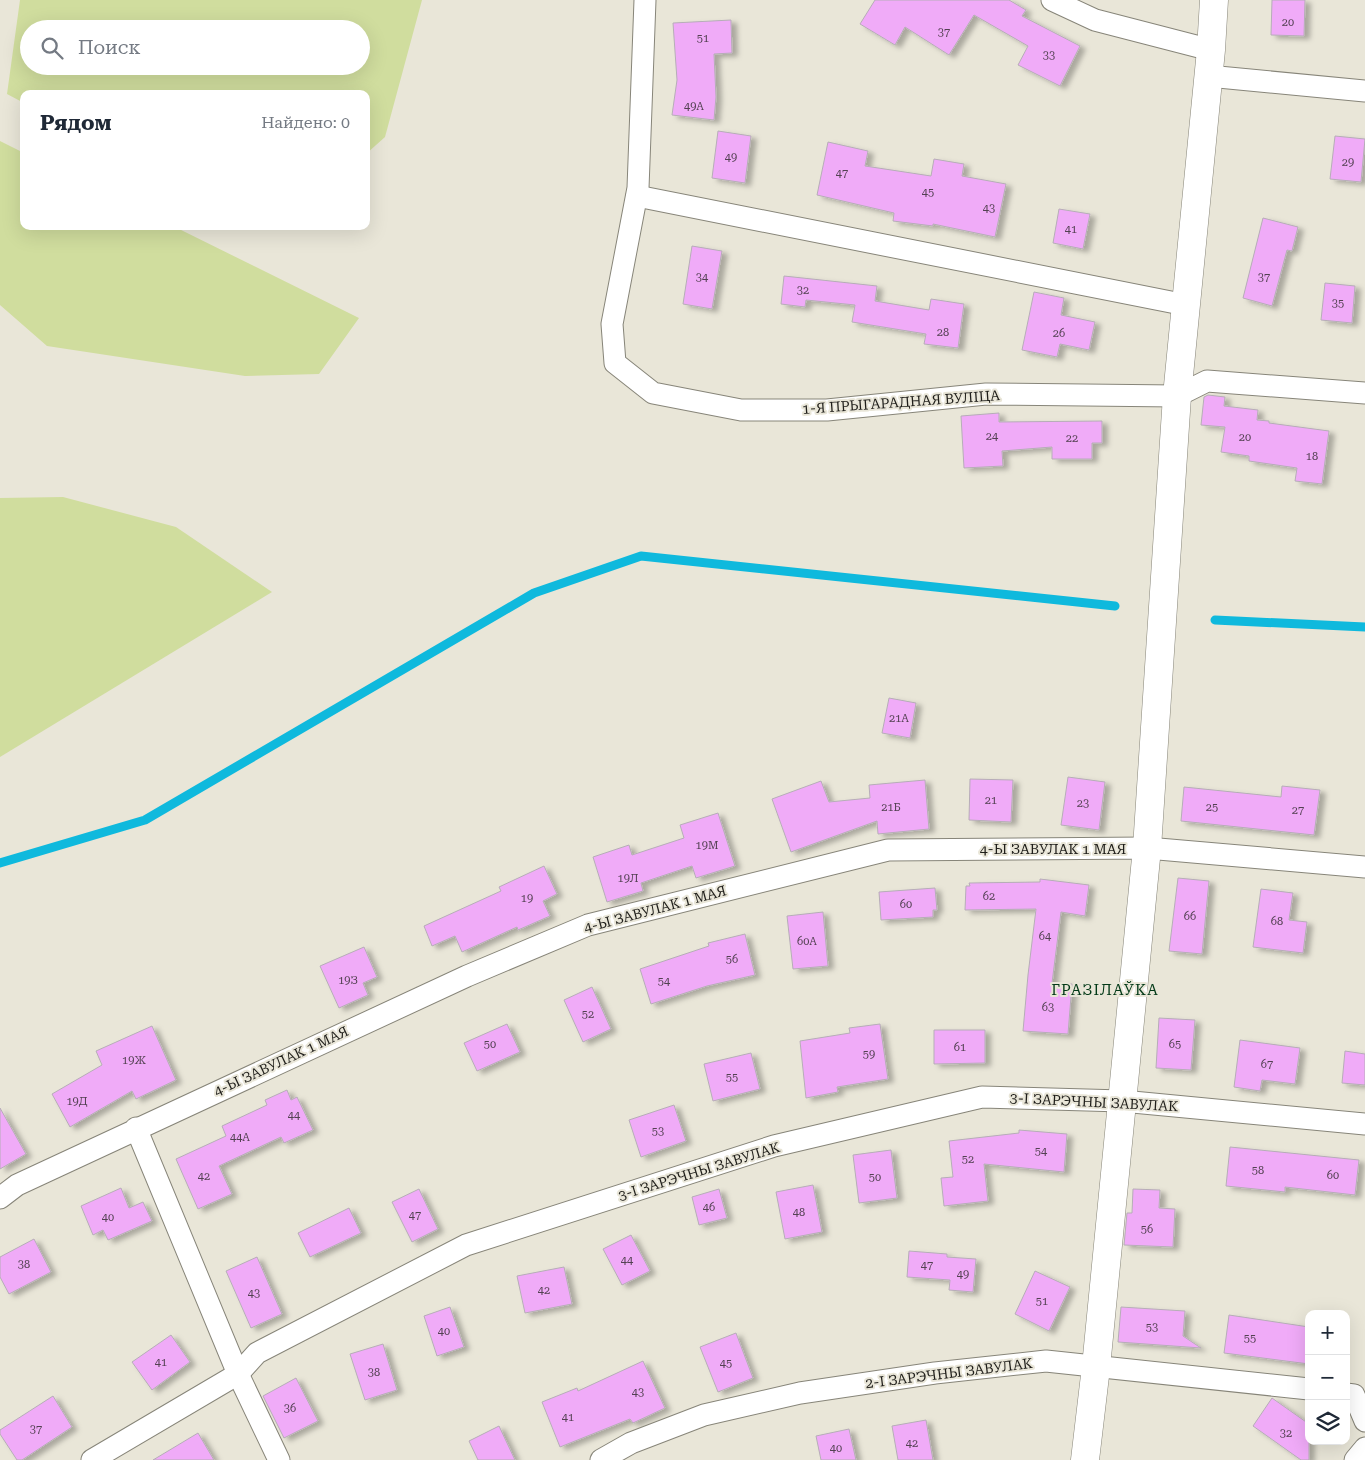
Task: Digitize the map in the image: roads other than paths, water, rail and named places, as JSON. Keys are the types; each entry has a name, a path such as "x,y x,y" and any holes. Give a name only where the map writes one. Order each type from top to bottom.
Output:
{"street":[{"name":"1-Я ПРЫГАРАДНАЯ ВУЛІЦА","path":"645,0 637,196 612,324 615,363 653,393 741,410 827,410 986,394 1177,396 1207,381 1365,393"},
{"path":"1052,0 1095,20 1210,63 1365,91"},
{"path":"1085,1460 1096,1367 1147,848 1177,396 1210,63 1214,0"},
{"path":"637,196 1186,305"},
{"name":"4-Ы ЗАВУЛАК 1 МАЯ","path":"0,1198 17,1186 136,1128 467,976 588,924 888,850 1147,848 1365,868"},
{"name":"3-І ЗАРЭЧНЫ ЗАВУЛАК","path":"92,1460 238,1374 257,1353 466,1245 774,1146 982,1097 1122,1101 1365,1124"},
{"path":"136,1128 238,1374 279,1460"},
{"name":"2-І ЗАРЭЧНЫ ЗАВУЛАК","path":"601,1460 631,1443 704,1415 800,1393 935,1373 1046,1361 1305,1389"},
{"path":"1350,1394 1354,1395 1365,1421"},
{"path":"1355,1460 1365,1448"}],"waterway":[{"path":"0,863 145,820 534,593 641,556 1115,606"},
{"path":"1215,620 1365,627"}],"district":[{"name":"ГРАЗІЛАЎКА","path":"1105,990"}]}
